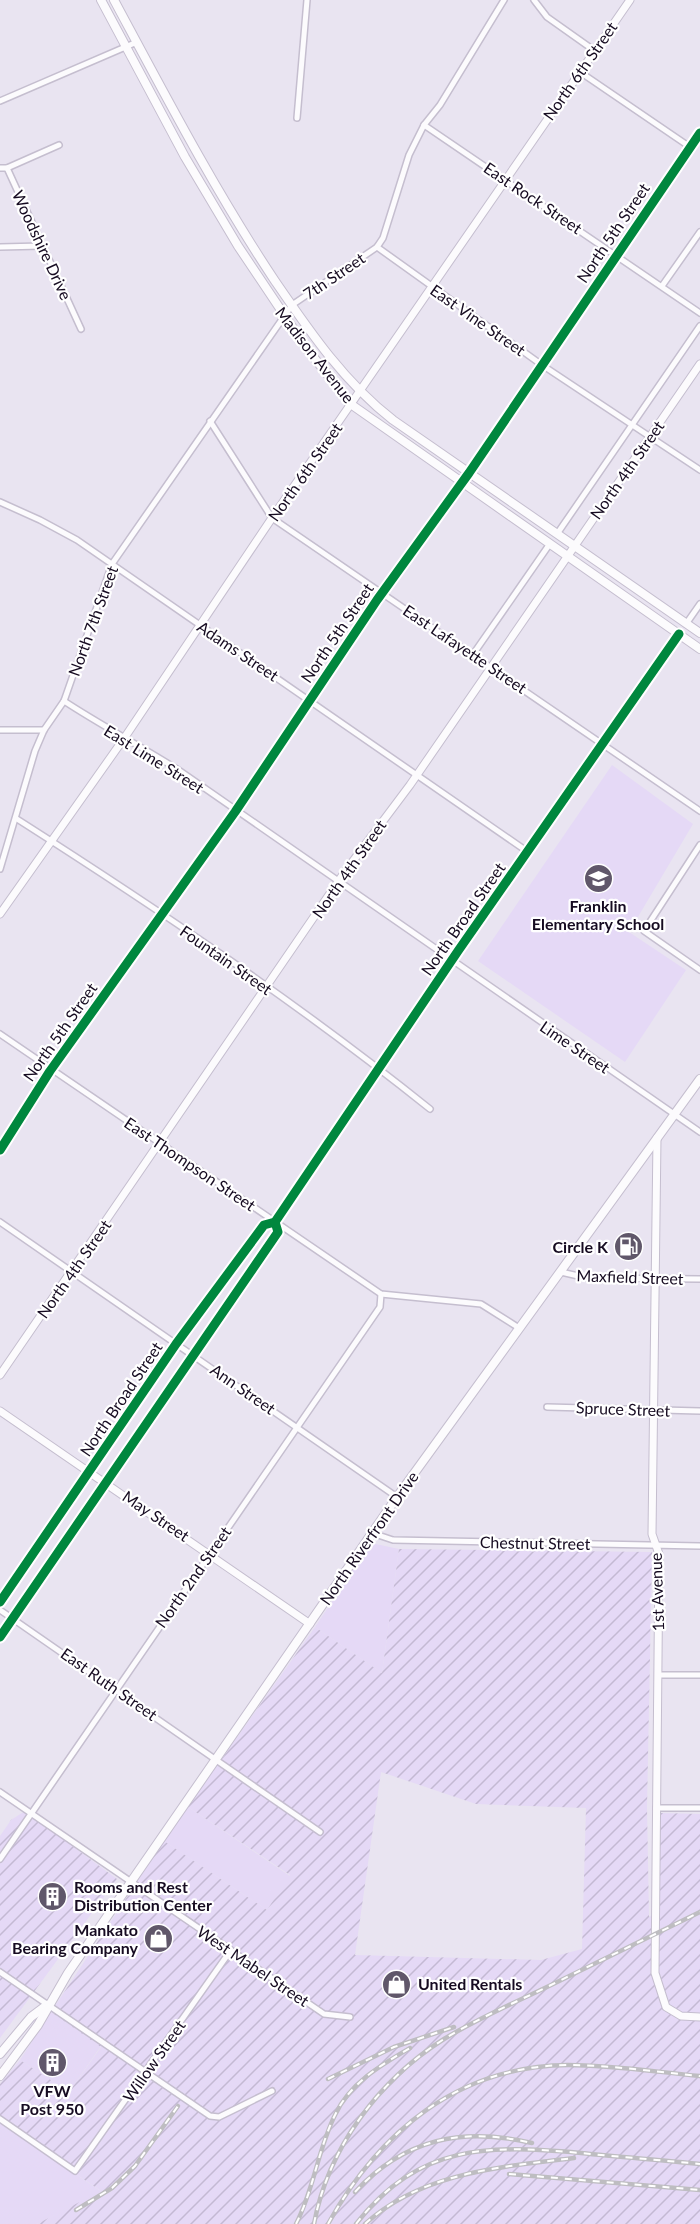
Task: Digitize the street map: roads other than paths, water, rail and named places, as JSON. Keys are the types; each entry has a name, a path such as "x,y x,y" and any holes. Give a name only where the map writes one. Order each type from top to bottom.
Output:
{"main road":[{"name":"Madison Avenue","path":"101,0 200,184 284,317 322,370 352,405 700,649"},
{"name":"Madison Avenue","path":"114,0 215,187 292,305 329,357 360,393 469,473 700,633"},
{"name":"North Riverfront Drive","path":"0,2076 38,2025 48,2005 397,1497 700,1079"},
{"name":"North Riverfront Drive","path":"0,2054 31,2017 48,2005"}],"street":[{"path":"297,118 307,0"},
{"path":"377,247 383,238 409,156 424,125 440,105 504,0"},
{"path":"534,0 547,16 595,51"},
{"name":"North 6th Street","path":"0,914 201,626 272,518 433,289 505,179 630,0"},
{"path":"0,101 136,42"},
{"path":"580,72 690,147"},
{"name":"East Rock Street","path":"424,125 700,313"},
{"name":"North 5th Street","path":"0,1150 50,1071 235,812 383,592 469,473 700,133"},
{"path":"3,168 59,145"},
{"name":"Woodshire Drive","path":"3,168 81,329"},
{"path":"662,286 700,232"},
{"path":"0,247 42,246"},
{"name":"7th Street","path":"292,305 377,247"},
{"name":"East Vine Street","path":"377,247 542,365 700,470"},
{"name":"North 7th Street","path":"0,869 17,819 35,751 44,730 64,701 112,564 292,305"},
{"path":"557,534 700,326"},
{"name":"North 4th Street","path":"0,1375 267,989 338,882 416,775 700,364"},
{"name":"East Lafayette Street","path":"210,421 272,518 474,653 700,811"},
{"name":"Adams Street","path":"0,502 40,520 112,564 528,852"},
{"path":"474,653 549,544"},
{"path":"687,624 700,604"},
{"name":"North Broad Street","path":"0,1602 176,1344 264,1226 275,1222 451,961 679,634"},
{"name":"East Lime Street","path":"64,701 114,734 125,736 180,771 235,812 451,961"},
{"path":"0,730 44,730"},
{"name":"Fountain Street","path":"17,819 267,989 380,1069 430,1109"},
{"path":"700,845 644,931 700,970"},
{"name":"Lime Street","path":"451,961 700,1132"},
{"name":"East Thompson Street","path":"0,1034 50,1071 161,1143 381,1294"},
{"name":"1st Avenue","path":"657,1138 652,1534 659,1554 654,1929 658,1987 666,2007 672,2013 700,2017"},
{"name":"Ann Street","path":"0,1222 397,1497"},
{"name":"North Broad Street","path":"0,1637 278,1232 275,1222"},
{"name":"Maxfield Street","path":"561,1272 587,1278 700,1279"},
{"path":"381,1294 467,1301 491,1309 519,1329"},
{"name":"North 2nd Street","path":"0,1859 380,1307 381,1294"},
{"name":"Spruce Street","path":"547,1407 700,1411"},
{"name":"May Street","path":"0,1411 310,1624"},
{"name":"Chestnut Street","path":"372,1533 393,1539 700,1546"},
{"name":"East Ruth Street","path":"0,1610 116,1688 320,1832"},
{"path":"658,1675 700,1675"},
{"name":"West Mabel Street","path":"0,1792 324,2014 350,2017"},
{"path":"656,1808 700,1808"},
{"name":"Willow Street","path":"0,2119 75,2171 231,1950"},
{"path":"0,1972 210,2116 219,2117 272,2091"}],"railway":[{"path":"314,2224 321,2196 344,2143 378,2096 420,2056 444,2039 482,2018 700,1912"},
{"path":"328,2079 394,2047 454,2027"},
{"path":"296,2224 324,2141 341,2104 367,2076 410,2048"},
{"path":"328,2224 348,2191 372,2160 397,2134 426,2110 457,2091 491,2077 528,2068 568,2065 617,2067 700,2076"},
{"path":"76,2210 112,2188 135,2166 178,2106"},
{"path":"355,2192 394,2159 436,2141 482,2136 532,2143"},
{"path":"356,2224 380,2197 405,2178 431,2164 458,2155 516,2149 548,2150 700,2164"},
{"path":"365,2224 387,2207 411,2193 437,2183 491,2169 574,2158"},
{"path":"509,2174 700,2190"}],"place":[{"name":"Franklin Elementary School","path":"598,878"},
{"name":"Circle K","path":"629,1247"},
{"name":"Rooms and Rest Distribution Center","path":"53,1896"},
{"name":"Mankato Bearing Company","path":"159,1939"},
{"name":"United Rentals","path":"397,1984"},
{"name":"VFW Post 950","path":"52,2063"}]}
